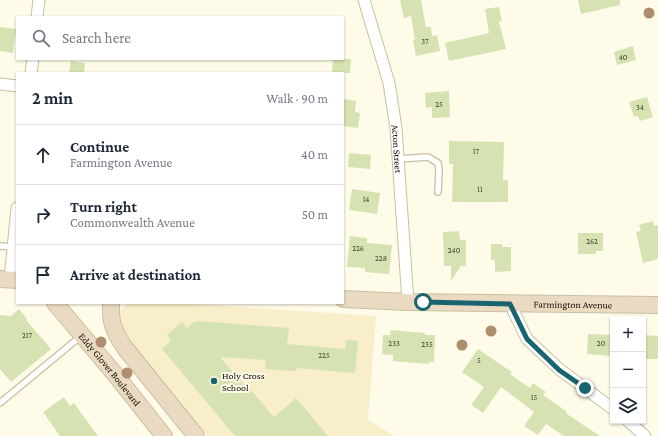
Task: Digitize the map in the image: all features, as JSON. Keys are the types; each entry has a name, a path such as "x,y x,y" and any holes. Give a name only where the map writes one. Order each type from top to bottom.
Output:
{"street":[{"path":"37,16 39,0"},
{"name":"Acton Street","path":"364,0 389,83 396,128 408,302"},
{"path":"31,72 33,60"},
{"path":"0,84 16,86"},
{"path":"9,279 16,218"},
{"name":"Farmington Avenue","path":"344,299 510,304 658,305"},
{"name":"Eddy Glover Boulevard","path":"56,304 164,436"},
{"path":"111,304 110,316 115,334 196,436"},
{"path":"510,304 527,339 559,370 610,407"},
{"path":"105,363 125,348"},
{"path":"631,424 645,436"}],"lane":[{"path":"398,159 428,158 438,163 438,192"},
{"path":"0,246 13,247"},
{"path":"0,403 82,335"}],"shaded area":[{"path":"127,304 192,304 376,316 368,420 395,436 208,436 120,328 119,315 121,310"}],"building":[{"path":"400,0 421,0 426,27 431,27 432,36 437,35 440,51 416,56 411,16 404,18"},
{"path":"578,0 620,0 620,5 581,14"},
{"path":"499,7 502,21 499,22 506,49 449,61 445,43 489,33 485,9"},
{"path":"0,27 16,29 13,53 0,51"},
{"path":"633,46 636,60 617,65 614,52"},
{"path":"351,59 350,73 332,72 333,60"},
{"path":"71,61 85,63 84,72 69,72"},
{"path":"449,91 450,117 432,118 432,107 426,108 425,93"},
{"path":"647,97 653,117 640,121 638,116 634,117 629,102"},
{"path":"344,99 356,101 355,112 360,113 358,128 344,126"},
{"path":"449,141 504,142 503,180 508,180 508,202 452,202 453,164 449,164"},
{"path":"349,153 371,155 370,169 348,167"},
{"path":"352,189 380,193 377,214 349,210"},
{"path":"653,221 654,226 658,225 658,259 643,263 636,232 641,231 639,225"},
{"path":"459,231 460,240 466,240 466,266 461,266 451,281 451,266 444,266 443,232"},
{"path":"578,233 603,233 603,251 596,251 596,254 578,254"},
{"path":"350,236 367,238 367,243 392,245 389,274 365,272 365,268 347,267"},
{"path":"491,244 502,244 502,247 511,247 511,271 495,272 495,260 491,260"},
{"path":"19,309 27,319 26,320 51,349 11,382 0,369 0,315 11,316"},
{"name":"Holy Cross School","path":"198,321 289,328 287,344 345,349 346,340 358,341 355,373 297,368 295,371 265,369 266,360 220,357 247,389 249,388 274,417 296,398 328,436 235,436 162,349 171,341 167,335 182,322 187,328 194,322"},
{"path":"391,330 435,335 434,362 429,362 429,364 393,361 393,355 382,354 383,335 390,335"},
{"path":"588,334 610,335 610,356 587,354"},
{"path":"646,335 658,336 658,359 646,359"},
{"path":"478,349 512,372 510,374 530,388 533,383 546,392 543,395 566,411 567,414 600,436 564,436 546,424 538,435 524,426 534,412 501,387 483,413 471,405 484,387 462,372"},
{"path":"64,397 70,406 74,403 98,436 60,436 43,412"}],"place":[{"name":"Holy Cross School","path":"214,381"}],"route":[{"path":"423,302 510,304 527,339 559,370 585,388"}]}
